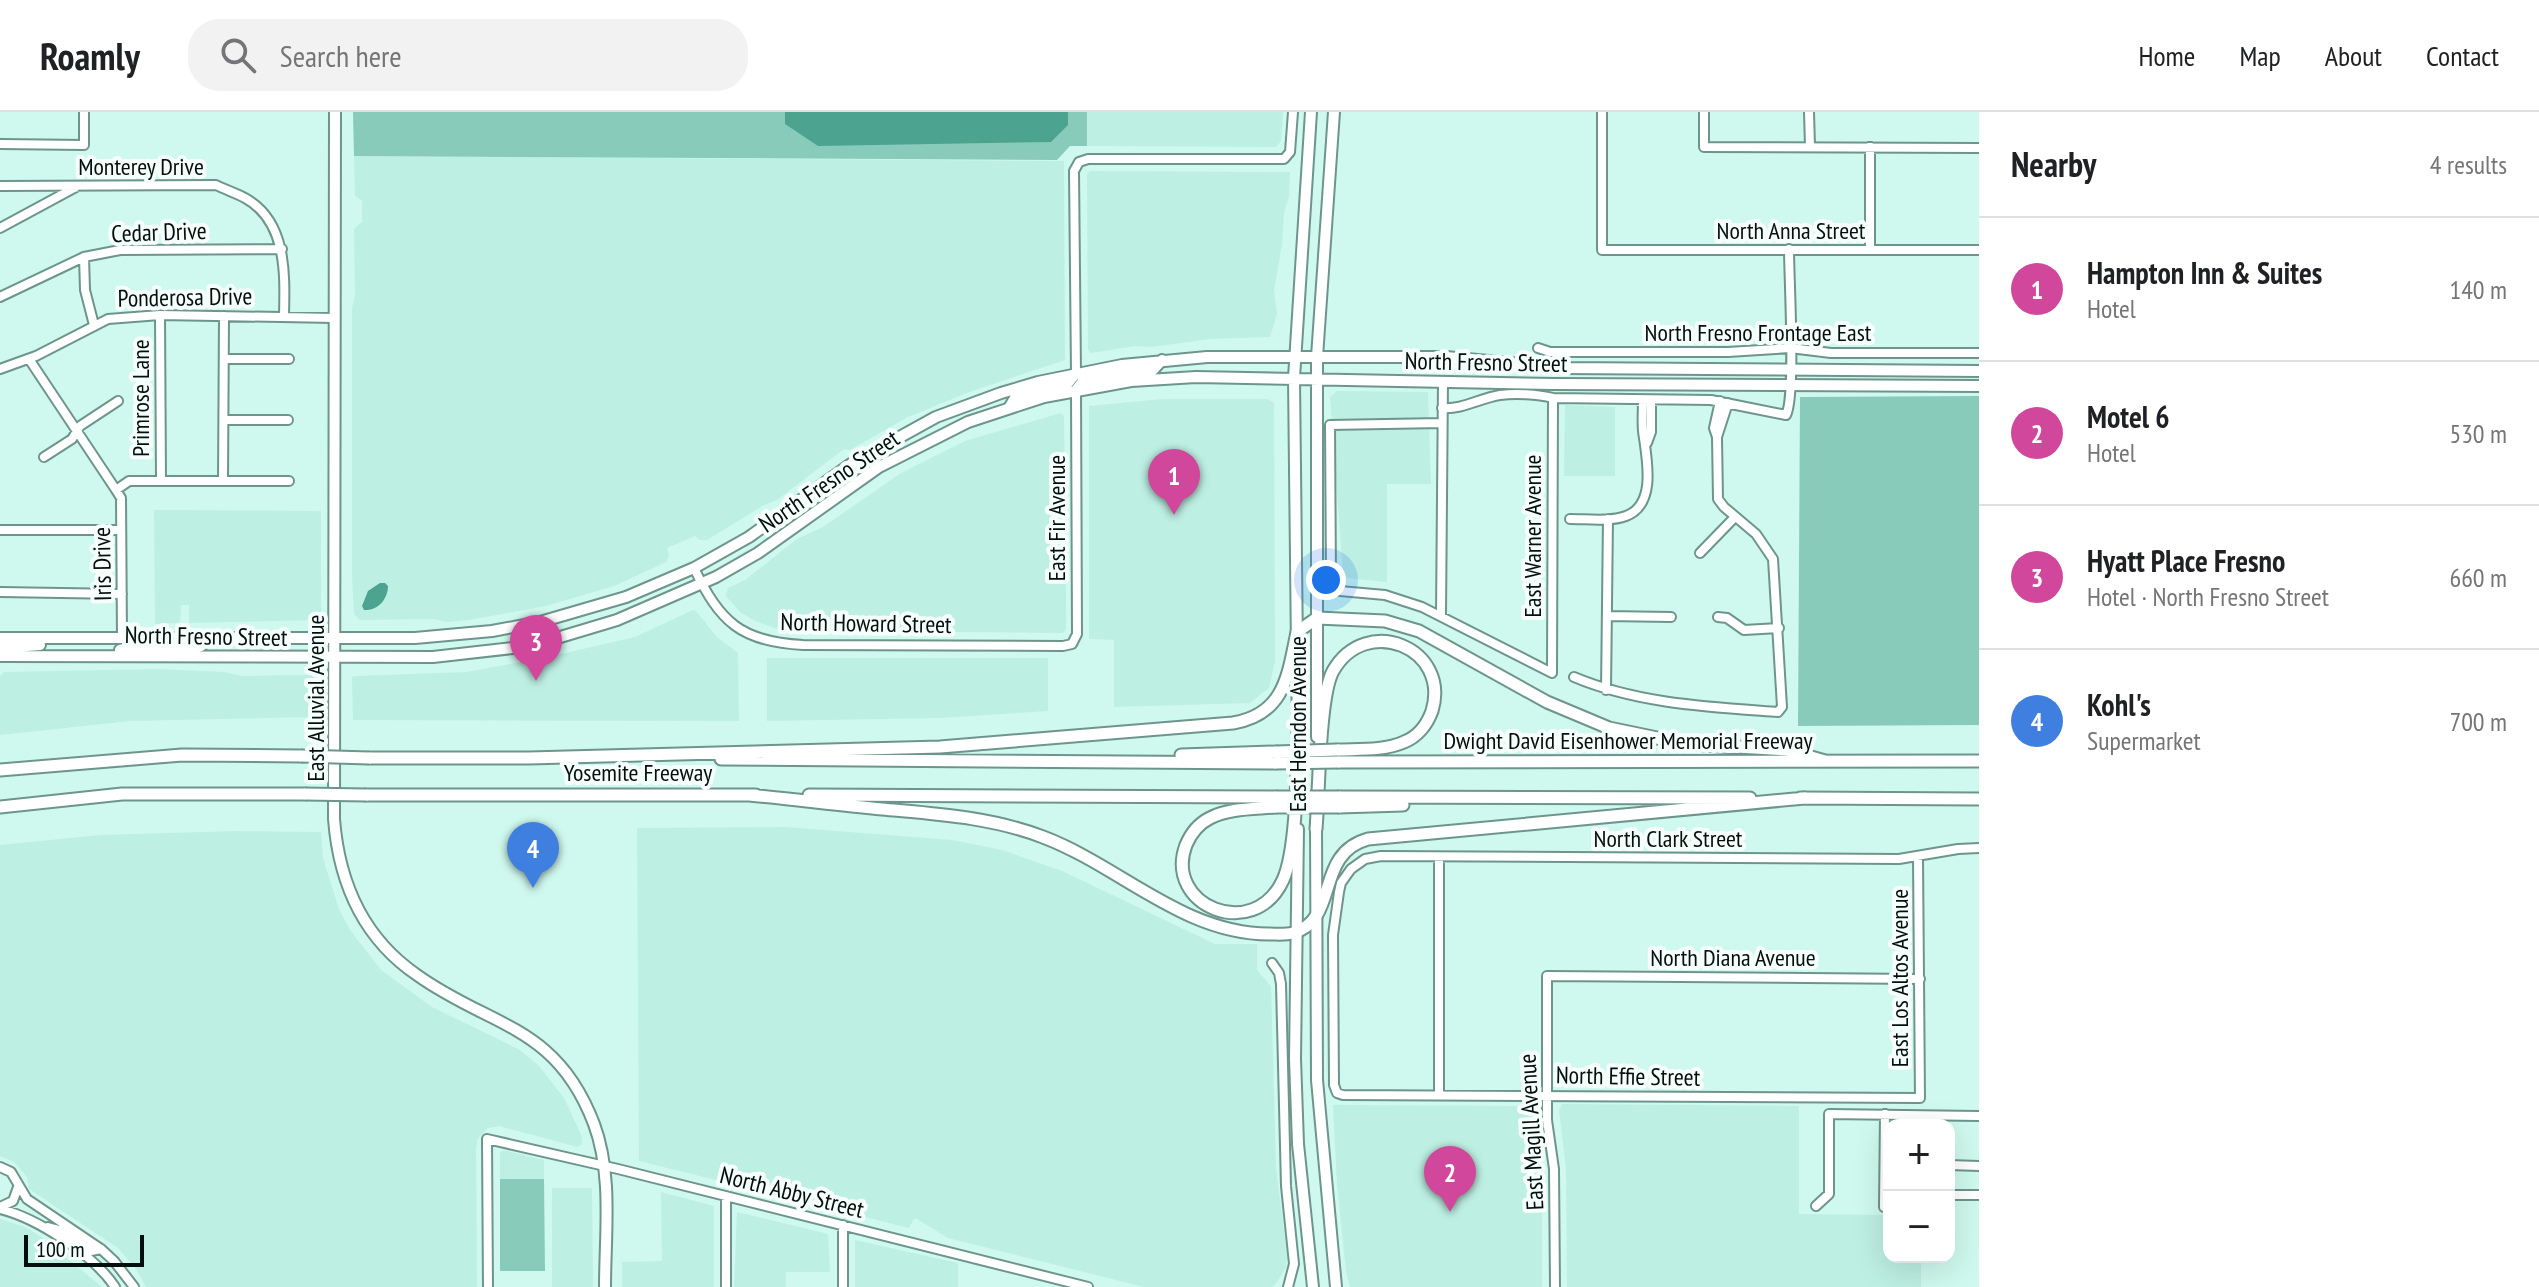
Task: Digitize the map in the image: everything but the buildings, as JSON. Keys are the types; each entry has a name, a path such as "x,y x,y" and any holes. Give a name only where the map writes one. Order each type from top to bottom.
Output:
{"highway":[{"path":"529,758 940,747 1233,723 1259,716 1276,700 1287,680 1297,632 1317,618 1385,621 1419,631 1557,707 1633,734 1686,744 1787,750 1825,761"},
{"path":"1316,829 1326,694 1334,670 1355,649 1372,642 1398,644 1417,655 1428,670 1434,689 1431,714 1421,731 1396,745 1338,756"},
{"path":"1298,733 1293,821 1286,870 1281,883 1266,902 1247,912 1221,912 1204,903 1192,891 1184,871 1184,853 1194,830 1212,816 1276,802 1339,802 1558,799 1979,799"},
{"name":"Yosemite Freeway","path":"0,770 182,755 1021,761 1276,757"},
{"name":"Dwight David Eisenhower Memorial Freeway","path":"1276,757 1979,761"},
{"name":"Yosemite Freeway","path":"0,807 122,794 749,795 1276,802"},
{"path":"749,795 995,822 1069,848 1208,925 1257,934 1289,934 1312,921 1336,862 1347,849 1368,839 1805,798"}],"main road":[{"name":"East Alluvial Avenue","path":"335,112 336,846 358,913 392,955 418,976 523,1032 557,1061 588,1111 597,1132 604,1165 605,1287"},
{"name":"East Herndon Avenue","path":"1311,112 1294,378 1298,733 1295,1059 1298,1144 1313,1287"},
{"name":"East Herndon Avenue","path":"1334,112 1317,357 1316,829 1319,1113 1336,1287"},
{"name":"North Fresno Street","path":"0,638 437,637 516,627 578,613 626,597 694,568 749,537 821,484 884,444 936,417 980,400 1076,373 1162,360 1207,357 1446,357 1562,368 1979,371"},
{"path":"1076,390 1084,380 1153,370 1162,360"},
{"path":"1009,408 1015,398 1067,384 1076,373"},
{"name":"North Fresno Street","path":"0,656 433,657 513,648 606,624 702,585 758,553 879,467 968,422 1076,390 1162,378 1979,386"},
{"path":"0,648 82,644 122,638"},
{"path":"94,655 134,647 195,647 201,646 207,638"}],"street":[{"path":"0,144 84,145 84,112"},
{"path":"1076,373 1074,171 1079,162 1088,159 1284,159 1288,157 1293,112"},
{"name":"North Anna Street","path":"1602,112 1602,250 1979,250"},
{"path":"1704,112 1704,147 1979,148"},
{"path":"1809,112 1810,146"},
{"path":"1870,147 1870,250"},
{"name":"Monterey Drive","path":"0,186 216,185 248,199 269,221 282,249 285,266 284,315"},
{"path":"0,228 77,186"},
{"name":"Cedar Drive","path":"0,297 84,257 120,250 282,249"},
{"path":"1442,408 1452,409 1501,395 1544,396 1724,402 1783,416 1789,410 1790,385 1789,249"},
{"path":"84,257 85,290 94,325"},
{"name":"Ponderosa Drive","path":"0,369 29,359 108,319 160,315 335,318"},
{"name":"Primrose Lane","path":"160,315 161,480"},
{"path":"223,480 224,316"},
{"name":"North Fresno Frontage East","path":"1538,348 1550,352 1699,352 1790,348 1831,353 1979,353"},
{"name":"Iris Drive","path":"29,359 121,498 122,638"},
{"path":"224,359 289,359"},
{"path":"1441,423 1330,425 1331,580 1340,591 1385,595 1441,615 1443,381"},
{"name":"East Fir Avenue","path":"1072,644 1077,634 1076,390"},
{"name":"East Warner Avenue","path":"1441,615 1552,673 1553,398"},
{"path":"1570,519 1626,516 1640,506 1647,485 1647,444 1651,432 1647,400"},
{"path":"44,457 72,439 80,426 118,401"},
{"path":"1574,677 1606,690 1694,705 1778,712 1782,707 1773,559 1756,534 1718,499 1717,437 1714,428 1724,402"},
{"path":"224,420 288,420"},
{"path":"116,490 129,481 289,481"},
{"path":"1700,553 1735,517"},
{"path":"1606,690 1608,519"},
{"path":"0,530 121,530"},
{"name":"North Howard Street","path":"694,568 716,608 732,626 759,639 803,645 1072,644"},
{"path":"0,592 122,594"},
{"path":"1607,616 1671,617"},
{"path":"1718,617 1727,618 1744,630 1779,628"},
{"name":"North Clark Street","path":"1337,1093 1334,1085 1333,935 1341,883 1358,864 1373,857 1918,858 1958,849 1979,848"},
{"path":"1439,857 1439,1095"},
{"name":"East Los Altos Avenue","path":"1918,858 1920,1098"},
{"path":"1272,963 1279,973 1281,984 1286,1186 1294,1264 1288,1287"},
{"name":"North Diana Avenue","path":"1547,976 1920,979"},
{"name":"East Magill Avenue","path":"1547,976 1547,1095 1554,1169 1555,1287"},
{"name":"North Effie Street","path":"1337,1093 1920,1098"},
{"path":"1816,1206 1829,1194 1829,1114 1979,1116"},
{"path":"1885,1114 1885,1119"},
{"name":"North Abby Street","path":"488,1287 487,1139 604,1165 1088,1287"},
{"path":"1955,1165 1979,1166"},
{"path":"0,1167 11,1172 27,1199 101,1249 134,1287"},
{"path":"0,1208 13,1201 18,1186"},
{"path":"1955,1195 1979,1195"},
{"path":"726,1196 726,1287"},
{"path":"0,1208 63,1231 91,1251 101,1249"},
{"path":"843,1225 843,1287"},
{"path":"44,1226 97,1266 115,1287"}],"shaded area":[{"path":"353,112 1087,112 1087,146 1070,146 1057,160 354,156"},
{"path":"785,112 1068,112 1068,125 1051,142 818,146 785,124"},
{"path":"1087,112 1283,112 1281,141 1276,147 1087,146"},
{"path":"354,156 1064,161 1065,360 969,392 906,418 850,450 844,449 777,500 707,540 695,536 667,548 669,556 666,562 614,586 546,606 469,620 360,620 354,614 352,575 352,309 355,295 354,229 362,222 362,201 355,196"},
{"path":"1090,171 1290,172 1274,290 1277,314 1270,337 1210,339 1091,353 1088,350 1087,175"},
{"path":"1337,391 1428,392 1431,484 1387,484 1387,582 1346,578 1343,574 1330,397"},
{"path":"1979,396 1979,725 1798,726 1800,397"},
{"path":"1163,399 1267,399 1274,403 1275,661 1269,688 1250,703 1114,707 1114,640 1089,639 1089,406"},
{"path":"1565,405 1615,407 1615,476 1564,476"},
{"path":"1061,413 1064,416 1066,550 1066,630 1063,633 781,630 740,612 726,596 728,588 745,580 797,539 823,527 901,473 965,441"},
{"path":"154,510 321,511 321,615 316,620 189,623 189,605 181,605 180,623 155,624"},
{"path":"380,583 388,586 384,600 374,608 364,610 362,606 368,591"},
{"path":"693,610 717,637 738,653 739,721 353,720 352,677 467,672 557,655 635,637"},
{"path":"767,658 1048,658 1048,711 939,718 767,721"},
{"path":"160,669 224,672 242,676 311,675 315,679 317,717 130,721 0,735 0,676 4,672"},
{"path":"785,827 952,840 1002,850 1062,871 1215,944 1257,944 1257,970 1271,986 1276,1168 1287,1256 1286,1267 1278,1281 1272,1287 1144,1287 948,1238 917,1219 909,1228 862,1216 855,1209 852,1214 639,1161 637,828"},
{"path":"321,832 323,858 339,909 350,930 381,970 432,1007 520,1050 539,1066 564,1098 582,1137 582,1144 578,1147 499,1126 488,1128 478,1138 477,1287 146,1287 118,1248 29,1189 27,1177 14,1162 0,1156 0,845 100,835"},
{"path":"1562,1104 1799,1106 1799,1214 1883,1215 1883,1263 1921,1263 1921,1287 1567,1287 1566,1169 1559,1110"},
{"path":"1333,1105 1533,1106 1542,1171 1542,1287 1350,1287 1337,1184"},
{"path":"503,1150 544,1160 544,1179 500,1179 500,1153"},
{"path":"500,1179 544,1179 545,1271 500,1271"},
{"path":"552,1188 592,1188 593,1287 552,1287"},
{"path":"661,1192 714,1206 714,1287 622,1287 622,1262 662,1261"},
{"path":"737,1212 828,1234 830,1272 786,1272 786,1287 734,1287"},
{"path":"0,1219 25,1227 40,1236 102,1287 0,1287"},
{"path":"855,1240 958,1263 958,1287 855,1287"}],"place":[{"name":"Hampton Inn & Suites","path":"1174,515"},
{"name":"Hyatt Place Fresno","path":"536,681"},
{"name":"Kohl's","path":"533,888"},
{"name":"Motel 6","path":"1450,1212"}]}
